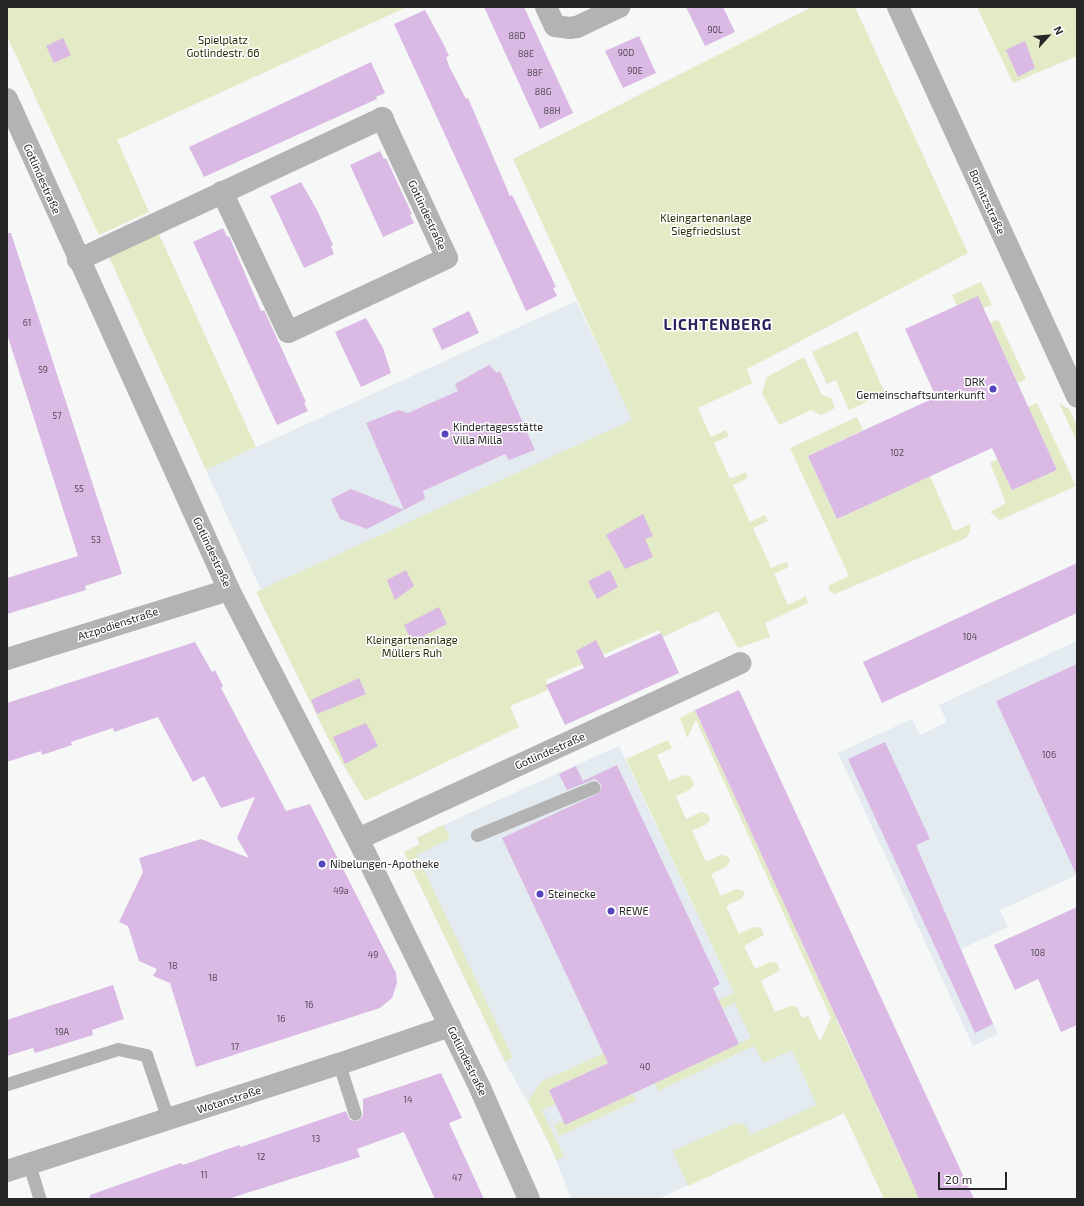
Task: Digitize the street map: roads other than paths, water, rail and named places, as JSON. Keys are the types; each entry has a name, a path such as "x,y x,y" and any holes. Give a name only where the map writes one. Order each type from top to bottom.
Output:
{"street":[{"path":"546,7 555,26 569,28 577,27 619,7"},
{"name":"Bornitzstraße","path":"898,7 1077,397"},
{"name":"Gotlindestraße","path":"7,99 78,260 229,590 358,839 450,1026 529,1199"},
{"name":"Gotlindestraße","path":"78,260 222,192 382,118 447,258 288,332 222,192"},
{"name":"Atzpodienstraße","path":"7,660 229,590"},
{"name":"Gotlindestraße","path":"358,839 740,663"},
{"name":"Wotanstraße","path":"7,1171 339,1064 450,1026"}],"lane":[{"path":"477,835 594,787"},
{"path":"7,1084 118,1049 146,1055 168,1119"},
{"path":"339,1064 355,1114"},
{"path":"29,1164 40,1199"}],"place":[{"name":"DRK Gemeinschaftsunterkunft","path":"993,389"},
{"name":"Kindertagesstätte Villa Milla","path":"445,434"},
{"name":"Nibelungen-Apotheke","path":"322,864"},
{"name":"Steinecke","path":"540,894"},
{"name":"REWE","path":"611,911"}],"district":[{"name":"LICHTENBERG","path":"718,325"}],"park label":[{"name":"Spielplatz Gotlindestr. 66","path":"223,47"},
{"name":"Kleingartenanlage Siegfriedslust","path":"706,225"},
{"name":"Kleingartenanlage Müllers Ruh","path":"412,647"}]}
